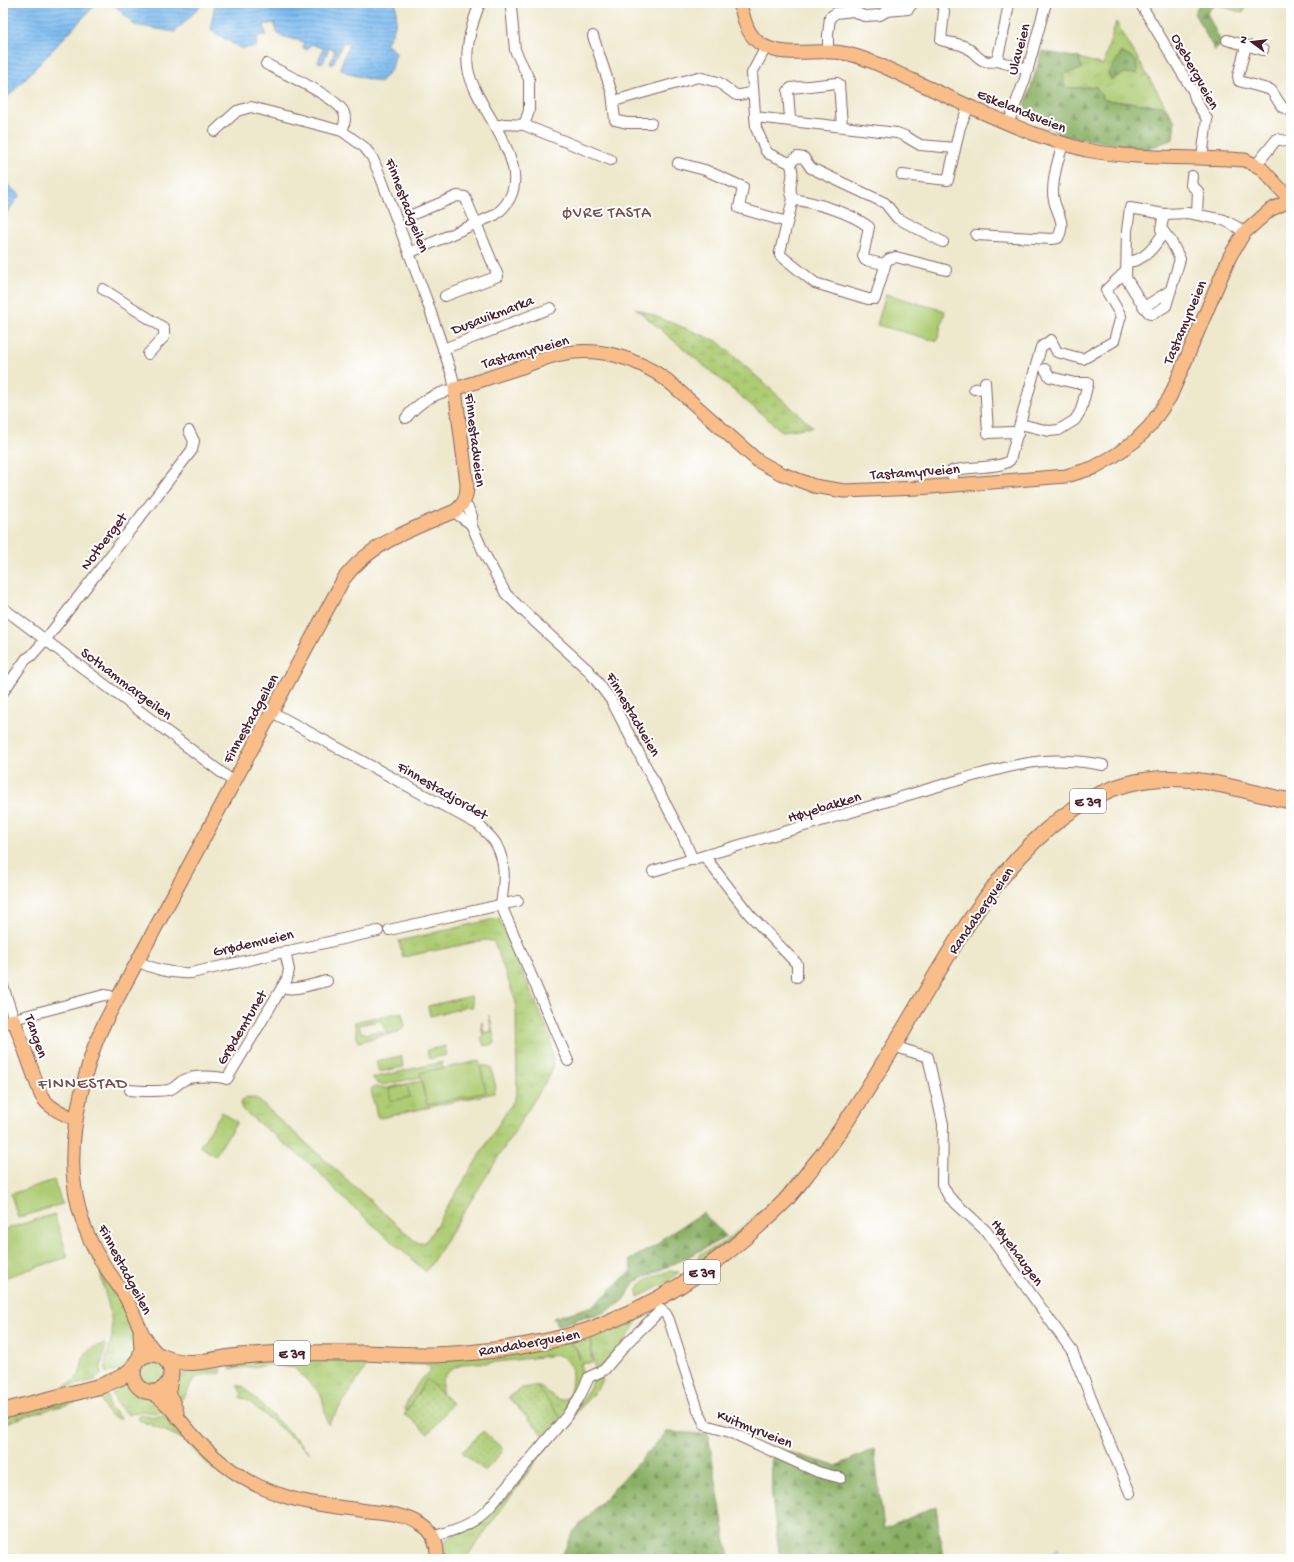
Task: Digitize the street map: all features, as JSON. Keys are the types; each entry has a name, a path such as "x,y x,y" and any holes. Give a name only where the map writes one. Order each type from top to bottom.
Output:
{"highway":[{"name":"Randabergveien","path":"161,1356 177,1362 192,1364 269,1354 392,1354 467,1349 505,1343 550,1333 597,1320 645,1297 700,1266 748,1229 806,1175 850,1117 968,924 1000,878 1022,854 1052,826 1084,803 1116,787 1140,781 1168,777 1207,781 1291,801"},
{"name":"E 39","path":"3,1411 101,1386 122,1377 150,1354 161,1356"},
{"path":"161,1356 171,1368 171,1378"},
{"path":"136,1364 133,1377 145,1390"},
{"name":"Randabergveien","path":"171,1378 192,1364"},
{"name":"E 39","path":"101,1386 127,1384 154,1392 163,1389 171,1378"}],"main road":[{"path":"740,3 744,22 752,37 766,47"},
{"name":"Eskelandsveien","path":"766,47 780,52 828,51 848,54 886,68 1008,124 1063,144 1107,154 1245,160 1256,164"},
{"path":"1256,164 1286,195 1286,202"},
{"name":"Tastamyrveien","path":"455,389 557,355 577,352 599,352 620,356 638,362 655,371 758,461 780,473 814,486 844,491 954,485 1066,476 1093,468 1114,456 1135,441 1150,426 1170,397 1230,256 1244,233 1262,216 1286,202"},
{"name":"Finnestadveien","path":"455,389 467,484 466,498 459,507"},
{"name":"Finnestadgeilen","path":"161,1356 150,1347 125,1296 92,1245 74,1187 72,1140 75,1119 83,1083 94,1048 102,1029 137,961 343,580 358,562 373,549 459,507"},
{"name":"Tangen","path":"13,1020 41,1095"},
{"path":"41,1095 55,1102 78,1106"},
{"path":"41,1095 49,1106 75,1119"},
{"name":"Finnestadgeilen","path":"136,1364 142,1344 140,1329"},
{"path":"171,1378 169,1392 183,1424"},
{"path":"145,1390 161,1399 199,1442 216,1458 239,1475 261,1487 286,1497 313,1503 406,1517 424,1525 433,1537 436,1544 437,1559"}],"street":[{"path":"409,253 495,215 503,210 512,194 514,174 513,166 472,81 468,69 469,39 474,17 480,3"},
{"path":"828,51 830,17 836,13 854,7 864,16 880,15 887,11 908,9 913,3"},
{"path":"941,3 944,11 941,40 966,47 980,59 992,62 997,61 1028,70"},
{"path":"997,61 1006,25 1009,3"},
{"name":"Ulaveien","path":"1008,124 1028,70 1046,3"},
{"name":"Osebergveien","path":"1140,3 1186,78 1196,102 1207,119 1202,158"},
{"path":"511,8 515,50 529,79 529,111 524,126"},
{"path":"593,36 614,101 615,120 627,123 651,123"},
{"path":"1227,40 1263,50"},
{"path":"1246,46 1238,76 1239,81 1271,90 1282,107 1291,111"},
{"path":"766,47 752,73 756,128 766,151 769,154 790,162"},
{"path":"266,64 309,85 341,108 345,117 342,131"},
{"path":"614,101 698,77 718,82 736,95 753,92"},
{"path":"790,120 789,89 837,83 839,84 842,126"},
{"path":"902,175 948,180 960,127 969,106"},
{"name":"Finnestadgeilen","path":"215,131 237,111 250,107 342,131 364,147 372,158 381,178 443,349 455,389"},
{"path":"755,117 897,133 920,145 955,148"},
{"path":"495,126 506,124 524,126 611,160"},
{"path":"1256,164 1277,139 1291,142"},
{"path":"976,235 1052,239 1058,238 1061,232 1062,224 1053,195 1056,167 1063,144"},
{"path":"790,162 797,157 804,158 813,170 885,203 897,218 943,242"},
{"path":"678,162 705,170 742,187 738,208 787,222"},
{"path":"790,162 793,175 790,191 793,199 780,255 815,283 868,299 875,299 885,266 884,264 889,259 896,257 946,270"},
{"path":"1192,176 1191,185 1198,191 1197,214"},
{"path":"414,214 448,199 464,196 467,199 498,276 445,296"},
{"path":"793,199 833,209 867,226 869,229 863,256 865,260 884,264"},
{"path":"1164,214 1161,228 1180,257 1166,306 1151,314 1148,313 1127,281 1127,231 1130,208 1164,214 1197,214 1224,220 1237,227 1244,233"},
{"path":"954,485 952,471 960,468 1007,464 1011,458 1041,347 1050,340 1057,352 1083,359 1114,341 1120,316 1106,290 1126,267 1143,257 1152,249 1164,232"},
{"path":"103,289 164,328 164,337 148,354"},
{"name":"Dusavikmarka","path":"443,349 551,308"},
{"path":"1020,424 1049,431 1059,430 1075,420 1081,410 1088,383 1075,383 1050,377 1045,369"},
{"path":"974,389 985,385 988,433 1012,432 1018,434"},
{"name":"Finnestadveien","path":"406,418 428,398 436,394 455,389"},
{"name":"Notberget","path":"3,692 24,670 30,662 31,656 46,639 194,446 194,441 189,431"},
{"name":"Finnestadveien","path":"459,507 468,508 472,516 472,524 490,565 506,594 589,671 611,700 684,839 693,860"},
{"name":"Sothammargeilen","path":"3,608 234,782"},
{"name":"Finnestadjordet","path":"272,712 479,825 496,843 504,864 504,885 501,905"},
{"name":"Høyebakken","path":"705,857 962,779 1014,766 1037,762 1068,760 1103,765"},
{"path":"653,871 705,857 749,914 797,964 797,977"},
{"path":"389,930 518,901"},
{"path":"501,905 568,1061"},
{"name":"Grødemveien","path":"137,961 154,969 167,972 191,973 378,931"},
{"name":"Grødemtunet","path":"130,1090 171,1090 182,1080 190,1078 218,1077 227,1079 283,987 289,973 284,951"},
{"name":"Grødemtunet","path":"283,987 293,988 327,981"},
{"name":"Tangen","path":"3,986 13,1020"},
{"path":"13,1020 104,995 117,999"},
{"name":"Høyehaugen","path":"893,1046 928,1057 943,1124 942,1184 949,1197 986,1230 1072,1351 1130,1493"},
{"name":"Kvitmyrveien","path":"433,1537 469,1525 489,1508 566,1417 579,1398 589,1377 604,1370 628,1342 661,1310 666,1314 669,1320 698,1410 705,1425 730,1432 818,1472 841,1478"}],"green space":[{"path":"1200,3 1215,3 1207,13 1222,44 1215,51 1194,13"},
{"path":"1246,3 1243,13 1214,4"},
{"path":"1116,22 1175,122 1162,106 1104,100 1096,87 1065,88 1063,74 1081,69 1079,58 1103,65"},
{"path":"1042,51 1079,58 1082,69 1063,74 1065,88 1096,87 1104,100 1162,106 1175,122 1173,139 1147,149 1060,135 1024,110"},
{"path":"1122,52 1136,61 1138,74 1124,73 1111,80 1108,73"},
{"path":"886,294 945,311 937,341 877,325"},
{"path":"635,308 717,341 813,427 782,431"},
{"path":"499,918 551,1038 553,1056 552,1066 550,1075 426,1272 340,1195 316,1169 244,1112 241,1107 241,1103 244,1099 249,1097 257,1099 414,1240 419,1243 424,1243 515,1098 517,1090 516,1002 495,944 492,941 486,940 403,957 399,941"},
{"path":"471,996 473,1007 430,1016 428,1006"},
{"path":"402,1012 405,1026 398,1032 387,1035 381,1021 359,1025 361,1033 364,1032 364,1034 381,1031 384,1035 358,1042 354,1022"},
{"path":"489,1015 495,1042 494,1044 484,1046 481,1037 483,1036 481,1023 482,1022 484,1033 492,1031"},
{"path":"445,1046 447,1055 429,1059 427,1050"},
{"path":"401,1056 403,1067 379,1072 376,1061"},
{"path":"479,1061 486,1092 427,1105 420,1073"},
{"path":"442,1062 443,1068 420,1073 421,1077 382,1085 377,1083 372,1078"},
{"path":"480,1066 488,1066 491,1068 496,1087 494,1093 380,1118 377,1116 371,1090 373,1087 386,1088 421,1081 427,1104 486,1092"},
{"path":"407,1085 410,1097 391,1101 389,1089"},
{"path":"222,1112 237,1122 215,1156 200,1146"},
{"path":"798,1175 784,1194 729,1242 711,1256 696,1262 701,1254 723,1243 744,1226 783,1191"},
{"path":"54,1180 62,1204 18,1218 11,1194"},
{"path":"703,1213 726,1237 682,1260 634,1282 625,1300 604,1313 581,1318 558,1326 553,1318 593,1306 632,1270 629,1260 657,1245 662,1239"},
{"path":"54,1214 68,1257 3,1278 3,1230"},
{"path":"100,1270 102,1270 114,1287 136,1331 135,1355 125,1370 106,1373 105,1364 112,1337 112,1328 110,1311"},
{"path":"669,1271 679,1272 666,1283 638,1297 637,1291 642,1283"},
{"path":"640,1313 634,1327 622,1344 602,1366 597,1369 594,1366 591,1342 593,1334"},
{"path":"590,1338 592,1363 581,1363 581,1378 579,1385 561,1417 536,1386 540,1386 558,1400 569,1396 572,1384 572,1372 568,1362 558,1355 462,1365 448,1372 444,1378 442,1386 443,1395 427,1379 406,1411 404,1408 418,1383 430,1371 430,1365 368,1364 328,1425 320,1393 294,1368 271,1365 230,1369 230,1365 239,1361 568,1343 574,1346 568,1341"},
{"path":"104,1344 106,1346 101,1367 101,1375 95,1380 62,1388 79,1375 83,1359 87,1352"},
{"path":"153,1360 162,1364 166,1373 162,1382 153,1386 144,1382 140,1373 144,1364"},
{"path":"221,1369 221,1373 199,1376 192,1382 186,1394 179,1401 174,1391 178,1377 189,1371"},
{"path":"599,1377 603,1380 601,1384 572,1418 572,1415 594,1380"},
{"path":"427,1379 452,1403 430,1432 427,1433 410,1418 404,1415"},
{"path":"237,1385 243,1387 256,1399 310,1453 247,1400 240,1397 242,1394"},
{"path":"536,1386 561,1417 544,1436 508,1397 522,1388"},
{"path":"123,1387 151,1399 164,1410 158,1413 141,1411 128,1415 117,1404 112,1393 117,1391 118,1388"},
{"path":"97,1393 107,1394 110,1407 121,1419 113,1417 107,1412 101,1398 51,1409 3,1424 3,1415"},
{"path":"140,1414 156,1417 167,1414 216,1469 214,1470 186,1442 177,1436 139,1420 138,1416"},
{"path":"566,1422 568,1423 537,1460 466,1558 443,1559 446,1540 450,1536 469,1530 482,1523"},
{"path":"483,1431 504,1450 485,1471 462,1452"},
{"path":"667,1432 708,1434 729,1559 560,1559 574,1531"},
{"path":"771,1447 836,1466 874,1449 884,1529 936,1506 943,1559 780,1559 772,1498"}],"water":[{"path":"3,3 97,3 3,102"},
{"path":"113,3 203,3 175,32 134,25"},
{"path":"215,3 396,3 395,24 392,34 386,44 396,52 392,69 380,82 349,74 340,68 349,44 343,42 333,64 330,64 335,50 329,48 323,63 318,62 323,48 311,44 307,50 303,48 304,42 278,35 274,23 264,25 266,35 258,36 256,47 240,48 212,31 211,26"},
{"path":"3,181 20,195 3,218"}],"waterway":[{"path":"1044,1559 1058,1549"}],"district":[{"name":"ØVRE TASTA","path":"607,211"},
{"name":"FINNESTAD","path":"83,1082"}]}
